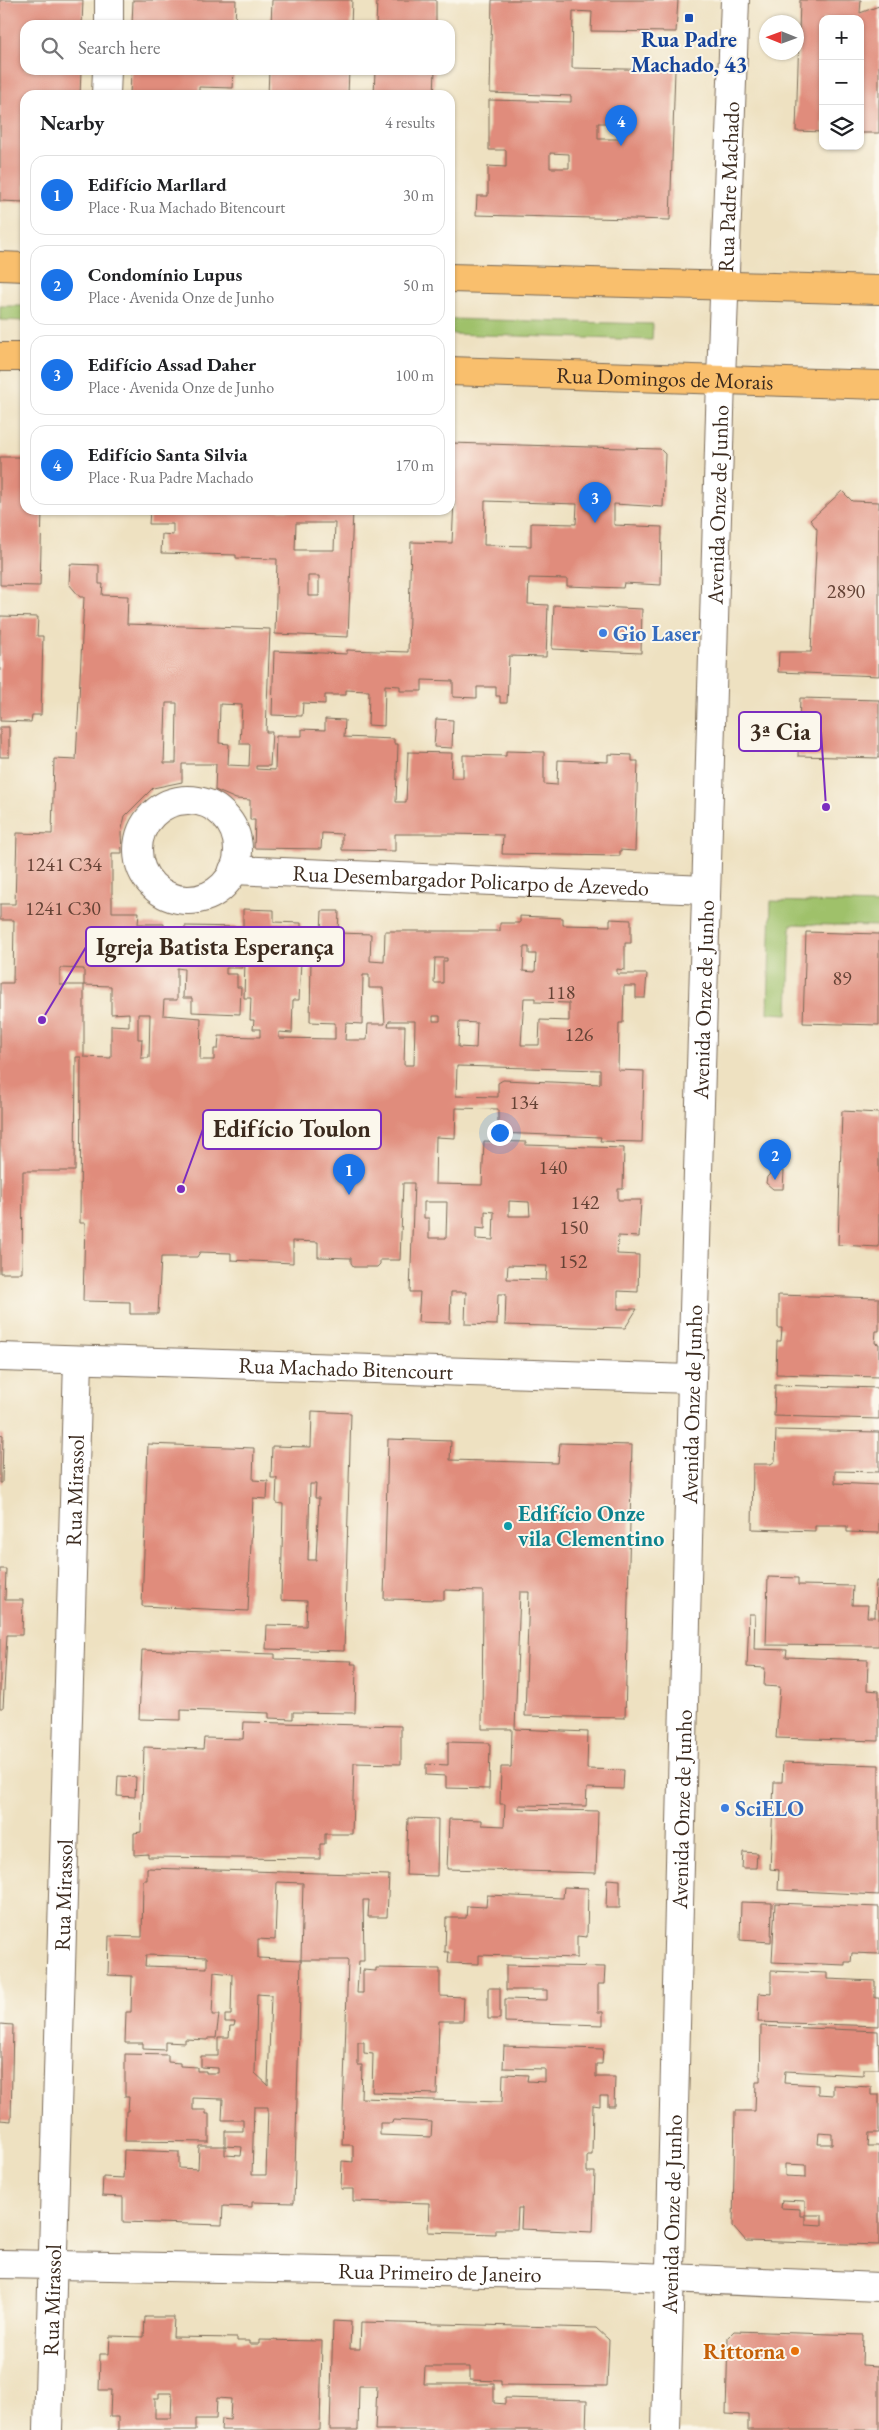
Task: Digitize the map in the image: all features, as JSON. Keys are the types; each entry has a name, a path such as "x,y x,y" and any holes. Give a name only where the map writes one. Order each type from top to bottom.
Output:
{"main road":[{"path":"0,266 20,267"},
{"path":"455,278 879,290"},
{"path":"0,357 20,358"},
{"name":"Rua Domingos de Morais","path":"455,371 879,385"}],"street":[{"path":"109,0 109,20"},
{"name":"Rua Padre Machado","path":"721,379 736,0"},
{"path":"106,90 107,75"},
{"name":"Avenida Onze de Junho","path":"666,2430 692,1379 721,379"},
{"name":"Rua Desembargador Policarpo de Azevedo","path":"233,870 706,890"},
{"name":"Rua Machado Bitencourt","path":"0,1358 692,1379"},
{"name":"Rua Mirassol","path":"48,2430 51,2266 78,1360"},
{"name":"Rua Primeiro de Janeiro","path":"0,2264 670,2277 879,2287"}],"green space":[{"path":"0,306 20,306 20,321 0,320"},
{"path":"455,319 653,324 652,340 455,334"},
{"path":"771,901 879,904 879,926 791,924 788,1014 768,1013"}],"building":[{"path":"0,0 83,0 82,20 20,20 20,75 81,75 80,90 20,90 20,202 0,201"},
{"path":"133,0 236,0 235,20 132,20"},
{"path":"272,0 352,0 351,20 271,20"},
{"path":"377,0 436,0 436,20 376,20"},
{"path":"492,0 678,0 676,32 591,31 592,12 573,11 572,68 675,70 670,220 476,215 477,196 488,196 488,166 506,167 506,150 489,150 489,100 571,102 571,96 490,93","holes":["598,123 619,123 619,139 598,139","550,153 569,154 569,168 550,168"]},
{"path":"800,0 861,0 860,13 879,6 879,133 864,133 864,15 819,15 819,132 796,131 798,60 804,60 804,15 800,15"},
{"path":"131,75 234,75 233,88 199,87 199,90 130,90"},
{"path":"269,75 349,75 348,90 268,90"},
{"path":"375,75 435,75 434,90 374,90"},
{"path":"455,443 660,449 665,454 663,507 614,504 614,525 662,527 661,585 624,583 623,588 567,586 567,579 529,578 528,604 548,605 546,657 509,656 507,703 500,703 500,696 496,696 496,687 477,687 477,698 453,697 453,681 422,680 422,691 400,691 400,686 385,685 384,726 368,725 369,691 346,690 346,695 325,695 325,704 303,703 302,716 272,715 274,651 347,654 347,650 408,652 411,542 452,543 453,515 455,515","holes":["485,501 577,504 576,524 531,523 531,546 484,545"]},
{"path":"0,457 20,457 20,515 42,515 40,586 0,585"},
{"path":"842,491 852,501 879,502 879,676 778,672 779,652 811,652 817,529 810,520"},
{"path":"150,515 353,515 348,637 275,634 277,559 236,558 236,555 161,553 162,534 173,535 173,524 149,524","holes":["296,523 335,523 334,550 295,550","308,576 319,576 319,596 308,596"]},
{"path":"70,564 99,565 99,584 103,584 102,595 128,596 127,624 270,629 266,732 272,732 270,766 256,766 256,769 275,770 276,736 302,736 302,729 325,730 325,719 345,720 344,737 394,739 394,744 398,744 396,802 406,802 408,752 452,753 451,778 463,778 463,755 506,756 506,751 544,752 544,784 557,785 558,760 608,762 608,754 632,755 632,761 638,761 635,851 620,850 620,856 502,854 503,835 395,834 395,851 342,850 342,834 322,833 321,849 254,848 255,820 250,820 250,800 236,799 215,790 216,764 182,764 182,782 153,788 125,816 121,833 122,853 112,853 112,912 139,912 138,924 164,924 163,955 177,960 179,931 185,931 185,926 243,927 243,909 274,910 274,922 301,923 301,928 306,928 306,936 311,936 311,932 321,932 322,911 339,911 338,933 371,934 370,961 384,962 385,931 500,931 500,923 520,923 520,916 563,918 563,925 610,926 610,919 631,920 631,943 625,943 625,970 617,969 617,974 647,974 645,998 636,998 636,986 624,986 623,1023 619,1023 618,1070 644,1071 642,1142 600,1141 601,1137 498,1133 498,1109 456,1108 455,1138 436,1137 435,1184 482,1185 484,1141 526,1142 526,1145 624,1148 623,1189 618,1189 618,1200 641,1200 639,1237 618,1236 617,1254 639,1255 638,1292 618,1291 618,1309 637,1309 625,1328 505,1325 506,1294 498,1294 497,1325 465,1324 466,1292 451,1292 450,1323 418,1322 420,1292 410,1292 414,1183 403,1183 400,1260 380,1260 380,1264 377,1267 354,1267 351,1263 351,1258 318,1257 318,1242 293,1241 293,1263 231,1260 231,1253 200,1252 197,1257 161,1257 158,1314 130,1314 130,1302 83,1301 85,1223 80,1223 81,1057 76,1057 75,1171 23,1171 22,1273 0,1273 0,983 13,983 14,920 0,920 0,904 15,904 17,833 52,834 54,759 76,760 84,597 80,597 69,584","holes":["166,703 177,703 176,763 164,763","220,704 242,705 240,744 250,744 249,766 228,765 229,744 219,743","524,947 529,947 529,954 536,954 535,972 523,971","311,958 310,1022 335,1023 335,1039 279,1038 279,1032 292,1033 293,1000 299,1000 301,960","435,958 447,958 447,961 443,961 443,983 434,983","242,960 245,960 244,998 251,998 250,1020 254,1020 253,1029 260,1029 260,1037 219,1036 218,1049 214,1049 214,1060 200,1060 201,1018 163,1015 164,1000 177,1000 177,968 184,969 183,998 192,998 192,1012 240,1014 241,987 237,987 237,974 226,974 226,968 242,968","60,968 84,969 84,985 60,985","363,975 369,975 369,988 383,988 385,1024 368,1024 367,1040 345,1040 346,1023 362,1024","84,985 111,986 111,1014 129,1013 129,1026 111,1025 111,1058 84,1057","524,998 535,998 535,1002 569,1003 569,1021 540,1020 539,1045 521,1045","138,1014 150,1014 149,1058 141,1058 142,1039 138,1039","433,1016 440,1016 440,1021 433,1021","389,1021 415,1021 414,1065 404,1065 405,1026 388,1026","459,1022 477,1023 476,1048 458,1047","457,1066 600,1070 600,1084 503,1080 498,1083 498,1097 456,1096","509,1201 529,1202 530,1216 509,1216","424,1202 447,1202 446,1238 429,1238 429,1218 424,1218","485,1211 494,1212 493,1240 476,1239 476,1228 485,1229","508,1265 547,1266 546,1280 507,1279"]},
{"path":"554,605 642,609 641,653 552,649"},
{"path":"0,616 38,617 37,636 43,636 41,715 32,715 31,722 0,721"},
{"path":"800,698 879,700 879,758 798,756"},
{"path":"436,719 453,720 452,748 434,747"},
{"path":"0,727 9,727 9,757 0,757"},
{"path":"806,932 879,934 879,1025 803,1023"},
{"path":"842,1111 879,1113 879,1247 838,1245"},
{"path":"773,1171 784,1171 783,1189 773,1189 766,1183 767,1177"},
{"path":"778,1295 879,1298 879,1331 876,1331 875,1343 879,1344 879,1377 776,1374 777,1341 781,1341 782,1328 778,1328"},
{"path":"775,1385 879,1388 879,1419 774,1416"},
{"path":"312,1411 351,1413 344,1651 266,1649 267,1625 306,1626 307,1601 281,1600 283,1504 276,1503 277,1478 271,1478 272,1446 311,1447","holes":["310,1484 316,1484 315,1498 319,1498 316,1560 308,1560"]},
{"path":"776,1430 879,1432 879,1472 835,1471 835,1483 879,1485 879,1533 847,1532 847,1526 815,1526 815,1531 752,1529 753,1464 771,1464 775,1461"},
{"path":"0,1434 3,1435 2,1483 0,1483"},
{"path":"388,1439 451,1441 450,1460 558,1463 560,1443 632,1445 625,1718 525,1716 529,1592 520,1592 515,1729 588,1732 587,1769 624,1770 623,1789 587,1788 586,1806 519,1805 519,1809 598,1811 596,1873 447,1869 449,1819 482,1820 482,1825 504,1826 505,1804 500,1804 501,1767 511,1767 512,1729 482,1729 483,1591 444,1590 444,1600 384,1599"},
{"path":"148,1444 254,1448 253,1480 268,1481 267,1499 253,1498 248,1611 142,1606"},
{"path":"0,1569 6,1569 5,1600 23,1600 22,1635 7,1635 3,1708 0,1708"},
{"path":"768,1577 798,1578 798,1585 853,1586 852,1605 868,1605 867,1617 875,1617 876,1581 879,1581 879,1646 766,1645"},
{"path":"749,1614 755,1614 754,1649 787,1650 786,1657 868,1660 867,1690 879,1691 879,1741 776,1738 780,1687 764,1686 765,1668 747,1667"},
{"path":"142,1650 275,1654 275,1659 352,1661 351,1664 356,1664 355,1713 293,1712 293,1719 269,1718 269,1713 181,1710 181,1720 139,1719"},
{"path":"244,1722 401,1726 401,1764 354,1763 352,1834 325,1834 325,1844 320,1844 320,1859 148,1857 148,1854 134,1855 134,1833 141,1832 144,1747 203,1749 204,1738 243,1739"},
{"path":"448,1742 490,1743 489,1789 446,1788 446,1776 426,1775 426,1764 448,1765"},
{"path":"783,1762 879,1765 879,1895 778,1890 779,1870 770,1869 774,1782 782,1782"},
{"path":"118,1776 136,1777 135,1797 117,1796"},
{"path":"408,1818 438,1819 437,1876 406,1875"},
{"path":"743,1852 757,1853 756,1868 742,1868"},
{"path":"147,1868 389,1875 387,1917 368,1917 369,1900 363,1900 364,1961 359,1961 357,1993 363,1993 363,1970 376,1971 376,1968 440,1969 440,1996 464,1997 463,2021 439,2021 437,2094 372,2092 373,2054 364,2053 364,2042 358,2042 358,2065 362,2065 361,2098 502,2102 503,2074 528,2075 527,2081 545,2082 545,2069 503,2068 504,2046 603,2049 602,2064 596,2064 596,2077 615,2077 614,2106 608,2106 608,2096 600,2096 600,2106 593,2105 592,2155 587,2155 587,2172 595,2172 593,2232 521,2229 522,2208 518,2208 517,2229 495,2229 495,2234 428,2232 429,2203 353,2201 353,2189 341,2189 342,2161 353,2162 353,2145 342,2145 348,1960 301,1960 294,2203 252,2202 252,2207 223,2206 222,2225 123,2222 123,2197 102,2196 103,2177 123,2178 124,2150 179,2152 179,2168 198,2169 199,2146 225,2146 225,2131 243,2131 243,2120 222,2120 223,2099 193,2098 193,2110 206,2110 206,2114 209,2114 209,2142 125,2141 126,2111 128,2111 129,2097 125,2097 125,2054 168,2055 168,2062 180,2063 180,2066 197,2067 197,2071 206,2071 206,2073 218,2073 218,2068 201,2067 201,2056 218,2056 218,2037 229,2037 230,2026 234,2026 235,2022 225,2022 225,2015 231,2015 232,1974 214,1972 212,2015 219,2015 216,2038 208,2038 208,2040 185,2039 185,2043 165,2042 165,2050 143,2049 143,2043 125,2043 126,2012 131,2012 132,1976 108,1975 109,1936 142,1937 143,1880 147,1880","holes":["277,1882 303,1883 301,1960 258,1958 258,1939 275,1940","146,1955 207,1957 207,1968 145,1966","257,1994 271,1995 268,2085 255,2073","254,2107 268,2107 266,2175 252,2175","393,2120 432,2122 431,2137 380,2135 380,2123 392,2123","225,2146 242,2147 241,2156 225,2155"]},
{"path":"607,1879 620,1880 620,1908 606,1908"},
{"path":"564,1887 588,1888 587,1937 577,1936 577,1958 479,1955 479,1964 448,1963 449,1952 445,1952 446,1918 466,1918 467,1906 486,1907 487,1895 563,1898"},
{"path":"741,1902 772,1903 771,1942 740,1940"},
{"path":"775,1903 879,1907 879,1954 852,1953 851,1962 845,1962 845,1965 772,1962"},
{"path":"506,1965 605,1967 604,1984 598,1984 598,2012 603,2012 603,2025 505,2022 505,1999 547,2000 547,1990 506,1990"},
{"path":"771,1971 827,1973 827,1979 875,1981 875,1998 879,1998 879,2026 758,2022 759,1993 771,1994"},
{"path":"488,1988 500,1988 500,2019 488,2019"},
{"path":"0,2024 13,2025 11,2121 0,2120"},
{"path":"761,2026 878,2031 879,2069 863,2069 863,2075 785,2071 784,2083 818,2085 818,2094 833,2095 833,2085 871,2087 871,2095 879,2095 879,2133 869,2133 868,2146 879,2146 879,2245 746,2241 733,2226 735,2111 755,2111 756,2082 760,2082","holes":["819,2133 832,2134 832,2144 818,2144","785,2164 806,2165 806,2177 785,2176","782,2200 805,2201 805,2215 822,2215 822,2225 805,2224 805,2216 800,2216 800,2209 781,2208"]},
{"path":"145,2317 174,2317 173,2337 237,2338 237,2341 249,2341 249,2344 259,2344 259,2340 322,2341 320,2430 221,2430 222,2419 230,2420 231,2399 217,2398 216,2419 196,2419 196,2430 118,2430 118,2417 110,2417 111,2390 99,2390 100,2354 109,2354 110,2336 144,2337","holes":["159,2393 172,2393 171,2418 155,2418 155,2398 159,2398"]},
{"path":"333,2321 351,2322 350,2349 360,2349 361,2322 596,2328 609,2340 607,2386 501,2385 501,2381 470,2380 470,2367 425,2367 424,2384 494,2384 494,2403 505,2404 505,2398 587,2400 586,2430 375,2430 377,2386 359,2386 358,2430 330,2430"},
{"path":"734,2331 863,2335 862,2365 879,2366 879,2430 748,2430 748,2415 726,2414 728,2337"}],"place":[{"name":"Rua Padre Machado, 43","path":"689,18"},
{"name":"Edifício Santa Silvia","path":"621,146"},
{"name":"Edifício Assad Daher","path":"595,523"},
{"name":"Gio Laser","path":"603,633"},
{"name":"3ª Cia","path":"826,807"},
{"name":"Igreja Batista Esperança","path":"42,1020"},
{"name":"Condomínio Lupus","path":"775,1180"},
{"name":"Edifício Toulon","path":"181,1189"},
{"name":"Edifício Marllard","path":"349,1195"},
{"name":"Edifício Onze vila Clementino","path":"508,1526"},
{"name":"SciELO","path":"725,1808"},
{"name":"Rittorna","path":"795,2351"}]}
